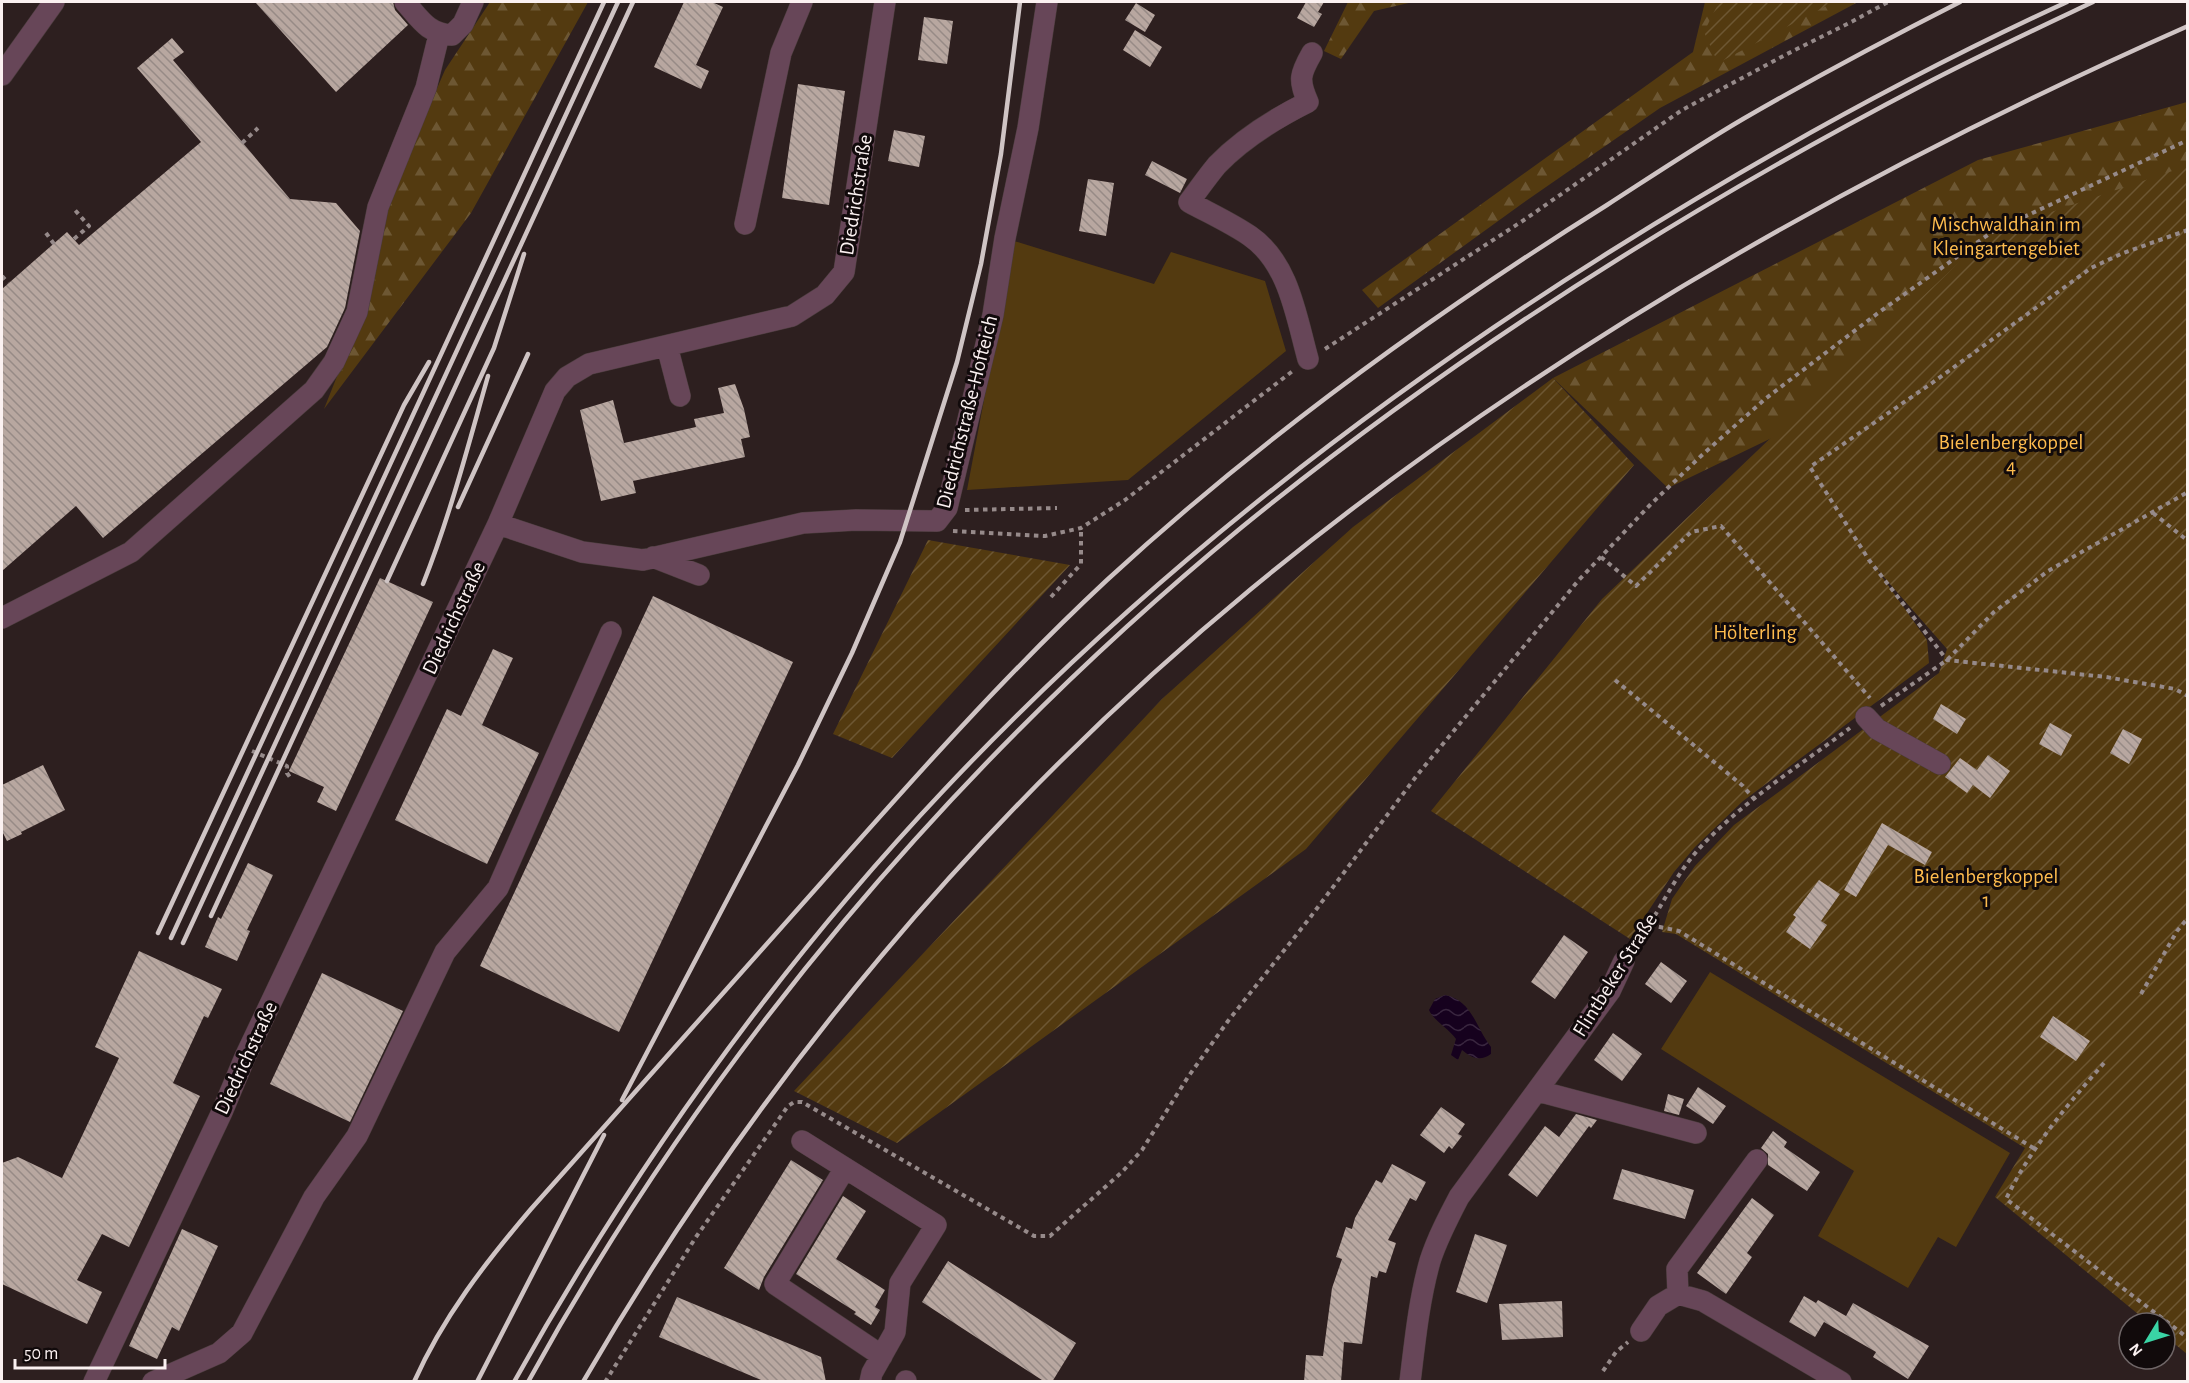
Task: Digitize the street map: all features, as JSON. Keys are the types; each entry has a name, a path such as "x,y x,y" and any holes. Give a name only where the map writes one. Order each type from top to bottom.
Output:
{"street":[{"path":"2,75 54,2"},
{"path":"405,2 430,30 439,34 452,35 462,24 473,2"},
{"path":"746,224 781,53 802,2"},
{"name":"Diedrichstraße","path":"94,1382 222,1112 250,1046 498,524 555,391 567,377 589,364 792,316 825,295 844,272 885,2"},
{"name":"Diedrichstraße-Hofteich","path":"498,524 582,552 643,560 804,523 942,515 993,315 1005,238 1028,128 1047,2"},
{"path":"2,618 131,552 314,390 334,362 357,312 378,207 426,88 439,34"},
{"path":"1308,359 1286,281 1270,254 1250,236 1189,202 1216,166 1247,138 1275,119 1308,102 1301,87 1301,71 1312,53"},
{"path":"667,346 680,396"},
{"path":"654,557 699,575"},
{"path":"153,1382 219,1353 242,1333 314,1197 357,1136 445,952 498,888 611,632"},
{"path":"1872,713 1877,729 1940,764"},
{"name":"Flintbeker Straße","path":"1410,1382 1421,1299 1430,1260 1443,1227 1459,1197 1610,991 1624,961"},
{"path":"1538,1090 1696,1133"},
{"path":"802,1141 936,1225 900,1283 895,1332 872,1373 870,1382"},
{"path":"1678,1294 1677,1269 1757,1160"},
{"path":"845,1168 775,1284 882,1356"},
{"path":"1641,1330 1658,1306 1678,1294 1703,1301 1841,1382"}],"path":[{"path":"942,515 954,531 1045,536 1081,528 1125,500 1308,359 1524,220 1682,110 1888,2"},
{"path":"242,143 258,128"},
{"path":"1050,1236 1122,1172 1142,1150 1188,1077 1228,1021 1309,919 1418,774 1578,581 1650,505 1765,399 1992,232 2187,140"},
{"path":"74,209 89,226 74,240"},
{"path":"2187,230 2123,253 2091,268 1810,467 1869,560 1947,660 2106,677 2175,689 2187,696"},
{"path":"46,233 54,244"},
{"path":"2,276 8,283"},
{"name":"Flintbeker Straße","path":"1624,961 1693,857 1754,799 1947,660 1994,612 2048,571 2187,492"},
{"path":"942,515 1057,508"},
{"path":"2153,513 2187,541"},
{"path":"1601,557 1636,586 1691,532 1721,526 1872,713"},
{"path":"1051,597 1081,564 1081,528"},
{"path":"1615,680 1743,786 1754,799"},
{"path":"252,750 287,766 286,773 292,780"},
{"path":"2141,994 2177,930 2187,918"},
{"path":"1650,925 1679,931 2035,1149"},
{"path":"2104,1063 2035,1149 2016,1178 2006,1199 2187,1338"},
{"path":"1603,1371 1616,1352 1641,1330"}],"green space":[{"path":"490,2 588,2 471,213 324,409 369,296 388,201 445,70"},
{"path":"1348,2 1413,2 1374,11 1341,59 1324,51"},
{"path":"1705,2 1858,2 1660,108 1378,308 1362,290 1693,52"},
{"path":"1719,2 1834,2 1718,63 1704,32"},
{"name":"Mischwaldhain im Kleingartengebiet","path":"2187,102 2187,238 1668,488 1553,378 1978,160"},
{"path":"2187,166 2187,1354 2177,1346 2177,1311 2134,1311 1995,1197 2025,1148 1676,934 1662,932 1672,899 1695,866 1734,825 1939,673 1947,649 1875,567 1927,640 1929,663 1743,801 1695,847 1674,872 1630,939 1431,811 1602,599 1992,232"},
{"path":"1014,241 1154,284 1171,252 1265,281 1286,351 1128,480 967,490"},
{"path":"1553,378 1634,465 1306,849 897,1143 794,1091 1162,699 1353,527"},
{"path":"928,540 1070,565 892,758 833,734"},
{"path":"1710,972 2010,1153 1956,1247 1938,1237 1908,1288 1818,1236 1854,1171 1661,1049"}],"water":[{"path":"1445,995 1454,998 1467,1009 1491,1047 1491,1054 1483,1058 1476,1058 1462,1050 1458,1060 1451,1055 1456,1039 1429,1010 1435,999"}],"building":[{"path":"255,2 393,2 395,10 408,25 336,92"},
{"path":"684,2 712,2 723,7 696,65 709,71 701,89 654,67"},
{"path":"1306,2 1324,2 1318,12 1322,14 1314,27 1297,18"},
{"path":"1136,3 1155,15 1145,32 1125,20"},
{"path":"924,17 953,21 947,64 918,60"},
{"path":"1135,30 1162,47 1150,67 1123,50"},
{"path":"172,38 184,52 173,60 290,199 336,203 360,231 345,308 327,347 103,538 76,506 2,571 2,289 67,232 79,245 201,142 137,68"},
{"path":"798,84 845,91 829,205 782,198"},
{"path":"894,130 925,136 919,167 888,161"},
{"path":"1152,161 1187,179 1180,193 1145,175"},
{"path":"1088,179 1114,183 1106,236 1079,231"},
{"path":"735,384 744,409 750,437 741,439 745,457 633,481 636,493 601,501 580,410 613,400 624,443 696,427 694,419 724,413 718,388"},
{"path":"380,578 433,602 336,811 317,802 324,787 289,771"},
{"path":"653,596 793,662 619,1032 480,966"},
{"path":"493,649 513,658 482,725 539,753 487,864 395,820 447,709 461,716"},
{"path":"1941,704 1966,719 1957,734 1933,719"},
{"path":"2050,723 2072,735 2061,756 2039,744"},
{"path":"2123,729 2142,739 2129,764 2110,753"},
{"path":"1988,755 2010,771 1990,798 1973,785 1967,793 1945,777 1960,758 1977,770"},
{"path":"43,765 65,810 7,841 2,831 2,785"},
{"path":"1882,823 1932,852 1925,865 1888,845 1856,897 1844,890"},
{"path":"248,863 273,875 247,930 250,931 237,961 205,947 218,917 221,919"},
{"path":"1819,880 1840,894 1821,921 1827,925 1810,949 1786,932 1796,917 1793,915"},
{"path":"1564,935 1588,952 1555,999 1531,982"},
{"path":"139,951 222,989 208,1018 204,1016 173,1083 200,1096 129,1247 102,1234 77,1280 102,1292 87,1324 2,1284 2,1163 18,1157 62,1178 119,1058 95,1047"},
{"path":"1661,962 1687,981 1671,1003 1645,984"},
{"path":"322,973 403,1011 350,1122 270,1084"},
{"path":"2053,1016 2090,1041 2076,1061 2040,1037"},
{"path":"1613,1033 1642,1054 1622,1081 1594,1060"},
{"path":"1698,1087 1726,1106 1713,1124 1686,1106"},
{"path":"1668,1094 1684,1099 1679,1115 1664,1111"},
{"path":"1441,1107 1465,1124 1458,1134 1462,1136 1452,1149 1449,1146 1444,1153 1420,1135"},
{"path":"1576,1114 1597,1120 1591,1128 1589,1126 1537,1197 1508,1175 1545,1126 1559,1137"},
{"path":"1773,1131 1787,1142 1784,1147 1820,1172 1807,1191 1768,1165 1768,1154 1761,1148"},
{"path":"791,1160 823,1180 764,1277 759,1290 724,1268"},
{"path":"1392,1164 1426,1182 1416,1201 1410,1198 1388,1240 1396,1243 1386,1273 1379,1271 1377,1278 1371,1276 1362,1344 1344,1342 1341,1382 1304,1382 1306,1355 1323,1356 1332,1288 1342,1259 1336,1257 1346,1227 1352,1229 1355,1218 1376,1180 1382,1183"},
{"path":"1622,1169 1694,1190 1685,1219 1613,1199"},
{"path":"843,1196 866,1211 836,1259 885,1290 875,1307 880,1310 871,1325 854,1314 856,1312 796,1274"},
{"path":"1752,1198 1774,1215 1747,1253 1752,1257 1726,1294 1697,1273"},
{"path":"182,1229 218,1246 179,1331 172,1327 157,1359 129,1346"},
{"path":"1475,1234 1507,1245 1487,1303 1456,1292"},
{"path":"948,1261 1076,1343 1052,1382 1045,1382 922,1302"},
{"path":"1804,1296 1816,1303 1818,1300 1846,1316 1853,1303 1929,1346 1908,1379 1873,1357 1876,1352 1824,1322 1815,1337 1789,1322"},
{"path":"677,1297 821,1357 826,1382 766,1382 659,1337"},
{"path":"1562,1301 1563,1337 1502,1340 1499,1304"}],"railway":[{"path":"171,938 604,2"},
{"path":"183,943 618,2"},
{"path":"211,916 633,2"},
{"path":"622,1100 798,765 852,653 900,542 957,362 981,264 1001,154 1020,2"},
{"path":"414,1382 438,1335 466,1291 531,1209 960,728 1069,616 1165,528 1286,428 1476,290 1743,119 1960,2"},
{"path":"514,1382 560,1303 658,1148 765,999 882,858 944,790 1019,713 1097,639 1177,568 1260,500 1432,370 1520,310 1666,217 1778,151 1950,58 2067,2"},
{"path":"528,1382 599,1261 675,1144 757,1030 844,921 937,815 1034,715 1136,618 1242,527 1321,464 1403,404 1570,290 1743,184 1832,134 1964,64 2093,2"},
{"path":"583,1382 651,1271 723,1162 800,1057 882,956 968,858 1058,764 1152,674 1251,589 1359,504 1469,424 1583,347 1700,276 1819,208 1940,144 2063,83 2188,26"},
{"path":"387,581 494,348 524,254"},
{"path":"458,507 528,354"},
{"path":"158,933 404,405 429,362"},
{"path":"423,584 450,507 488,376"},
{"path":"477,1382 604,1135"}],"park label":[{"name":"Bielenbergkoppel 4","path":"2011,454"},
{"name":"Hölterling","path":"1755,632"},
{"name":"Bielenbergkoppel 1","path":"1986,888"}]}
